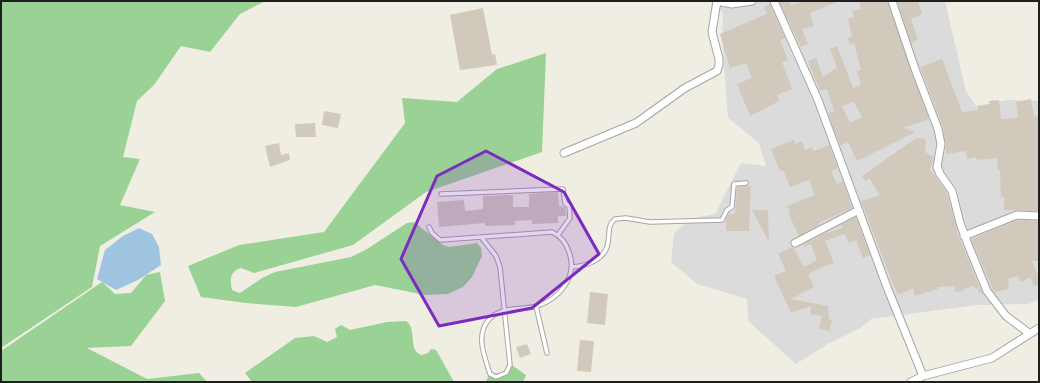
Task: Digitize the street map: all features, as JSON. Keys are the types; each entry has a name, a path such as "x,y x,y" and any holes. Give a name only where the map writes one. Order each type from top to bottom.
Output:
{"street":[{"path":"564,153 636,123 685,88 717,71 719,58 712,32 717,1 732,4 752,1"},
{"path":"774,1 818,100 887,287 923,376"},
{"path":"892,1 915,69 938,129 941,144 938,167 940,174 952,191 964,236 987,291 1006,316 1029,333"},
{"path":"795,243 859,210"},
{"path":"964,236 1017,215 1039,216"},
{"path":"911,382 923,376 992,358 1039,328"}],"lane":[{"path":"572,267 588,265 604,251 608,242 608,228 616,219 626,218 650,222 722,220 727,210 732,207 734,184 746,183"},
{"path":"441,194 563,189 565,203 569,206 570,218 558,235"},
{"path":"429,227 432,233 440,240 481,237 552,232 558,235 565,243 570,254 572,267 570,278 562,290 544,303 536,306 504,309 488,320 483,328 482,347 490,374 496,377 506,373 510,365 504,309 500,267 496,256 481,237"},
{"path":"536,306 547,353"},
{"path":"496,377 497,382"}],"highlighted area":[{"path":"486,151 564,192 599,254 532,308 439,326 401,259 437,176"}],"shaded area":[{"path":"715,1 945,1 966,91 976,106 1009,100 1039,101 1039,300 1028,304 977,305 871,319 859,329 829,343 796,364 748,321 747,299 697,284 671,262 674,233 693,218 715,214 741,163 766,166 759,143 728,118 722,40 723,14"}],"green space":[{"path":"1,1 265,1 240,14 210,52 181,46 154,85 137,101 123,157 140,159 120,205 155,212 100,246 92,287 1,348"},
{"path":"546,53 542,152 426,192 353,245 254,273 241,268 234,272 231,277 232,290 240,293 262,278 275,272 351,257 367,249 407,223 414,222 443,245 449,247 477,243 481,248 482,256 472,277 463,287 448,294 425,295 375,285 296,307 246,303 201,297 188,266 239,245 324,232 405,123 402,98 457,102 497,69"},
{"path":"160,272 165,301 131,346 87,348 147,379 199,373 207,382 1,382 1,351 102,282 115,294 131,293 146,275"},
{"path":"406,321 410,325 417,353 422,355 428,353 431,349 436,350 454,382 252,382 245,373 295,338 314,336 327,342 337,337 335,329 341,325 350,330 387,322"},
{"path":"509,363 526,375 523,382 486,382 489,374 504,373"}],"water":[{"path":"139,228 152,234 159,247 161,265 138,280 116,290 97,279 105,250 123,236"}],"building":[{"path":"779,1 790,1 791,5 805,1 839,1 810,13 814,26 802,29 808,44 801,47"},
{"path":"865,1 887,1 929,119 903,128 915,132 857,161 848,142 840,146 828,113 834,111 827,89 820,91 808,61 816,58 823,77 837,67 830,49 837,46 853,88 861,85 857,71 861,70 854,43 850,45 848,38 852,36 848,19 854,17 852,11 861,9 859,3","holes":["854,102 862,117 850,123 842,106"]},
{"path":"897,1 918,1 922,14 911,19 918,40 911,43"},
{"path":"770,4 785,38 780,40 788,60 782,62 792,89 777,95 779,101 750,116 737,84 752,78 746,63 730,68 720,34 767,14 764,7"},
{"path":"483,8 492,55 495,54 497,65 460,70 450,15"},
{"path":"942,59 962,112 978,110 978,106 990,104 989,101 999,100 1001,119 1018,118 1016,102 1031,99 1034,117 1039,116 1039,211 1004,210 1004,197 1001,197 1000,170 998,170 997,158 977,160 976,157 967,159 966,151 946,154 946,143 943,127 920,67"},
{"path":"324,111 341,114 338,128 322,125"},
{"path":"315,123 316,137 296,137 295,124"},
{"path":"916,138 926,139 925,152 934,157 930,169 947,193 959,237 982,293 979,293 978,288 974,289 974,286 963,289 963,291 955,292 955,286 937,287 938,289 915,296 913,288 898,295 893,284 861,201 880,195 869,178 866,181 862,176"},
{"path":"794,140 795,144 802,141 805,150 812,147 814,151 829,145 838,168 831,171 837,184 843,181 852,208 819,223 819,225 799,236 788,213 790,212 787,206 815,195 809,180 790,187 783,170 780,171 771,149"},
{"path":"279,143 281,155 289,153 290,160 270,167 265,146"},
{"path":"751,186 749,231 726,231 726,219 729,214 735,214 737,187"},
{"path":"558,192 559,206 565,207 566,216 558,216 558,223 532,224 532,220 515,221 515,225 485,226 485,223 439,227 437,202 464,200 465,211 483,209 483,196 513,195 513,207 529,207 529,194"},
{"path":"752,210 768,210 769,242"},
{"path":"856,217 870,255 863,258 856,240 848,243 845,234 825,241 834,263 808,274 814,287 791,299 828,306 829,319 832,320 830,331 819,328 822,316 810,314 811,306 791,313 774,276 786,271 778,254 792,247 794,248 804,267 817,260 811,244 804,247 803,245 823,234 842,228 841,225"},
{"path":"1018,220 1039,221 1039,261 1032,261 1039,278 1039,284 1034,286 1030,277 1021,282 1018,276 1008,279 1009,289 994,292 971,239"},
{"path":"590,292 608,294 605,325 587,323"},
{"path":"580,340 594,341 591,372 577,371"},
{"path":"527,344 531,354 520,358 516,347"}]}
